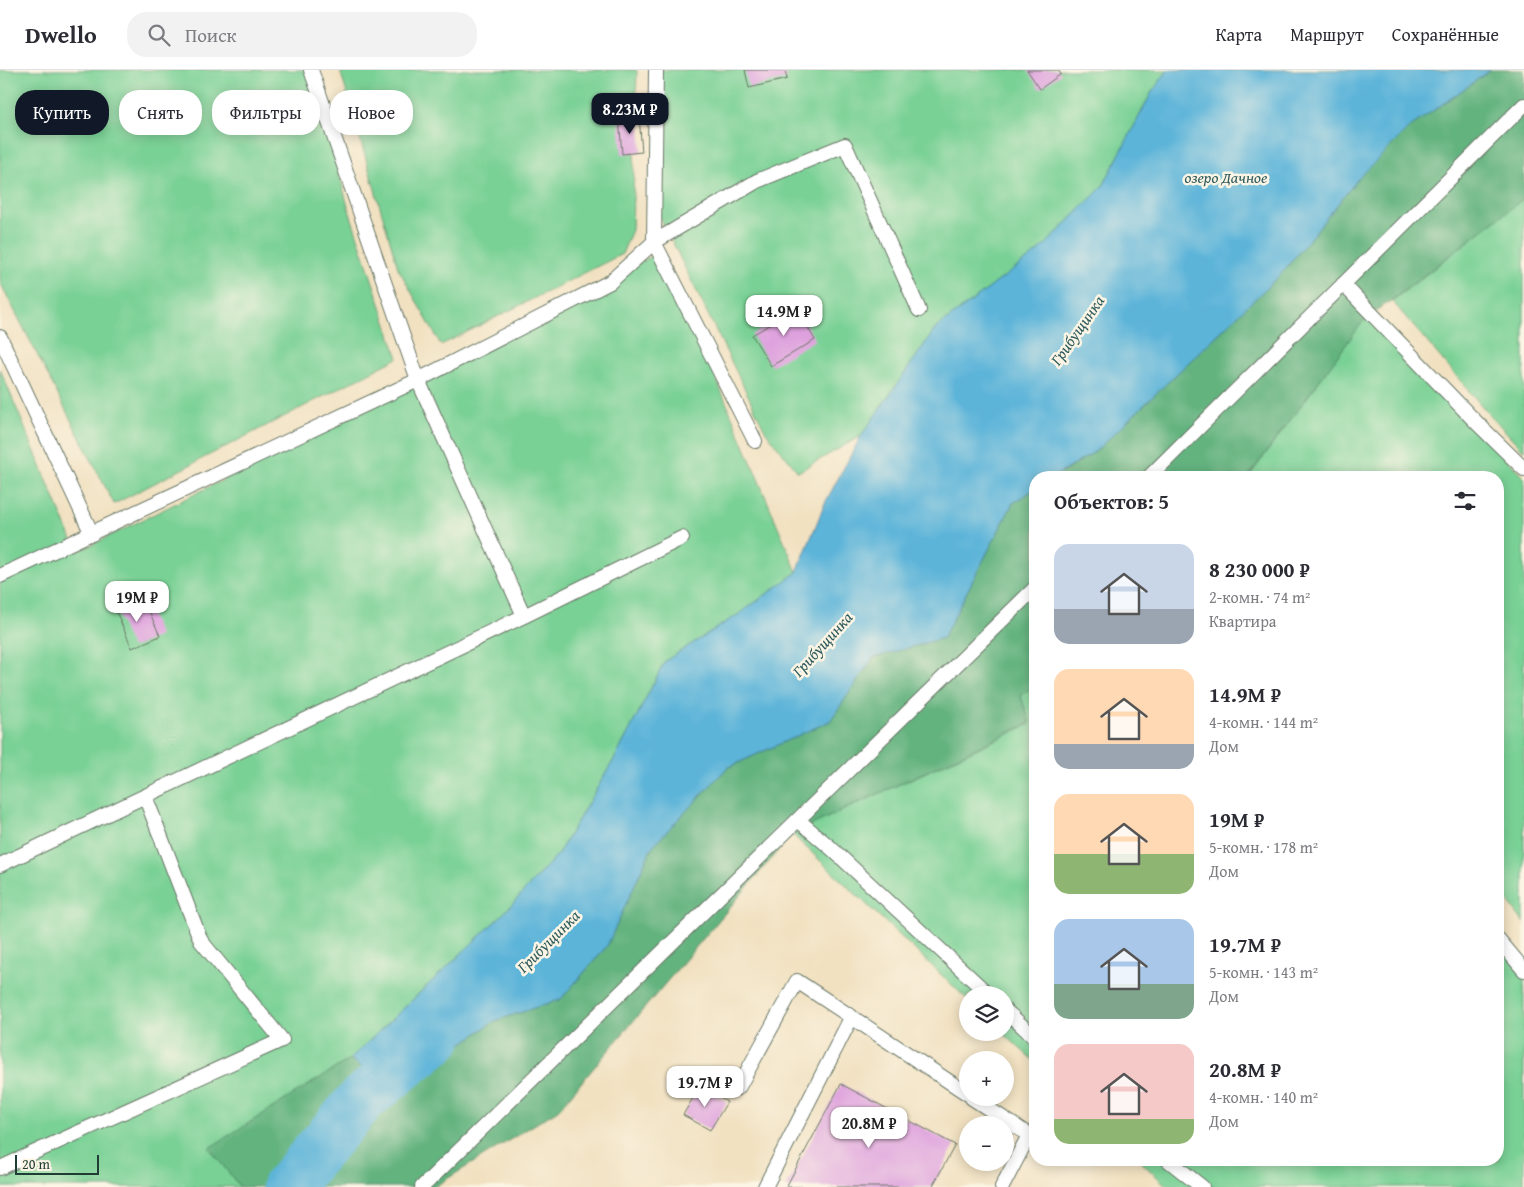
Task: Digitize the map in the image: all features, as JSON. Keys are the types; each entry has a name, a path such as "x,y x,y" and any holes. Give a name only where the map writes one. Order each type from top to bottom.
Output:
{"lane":[{"path":"311,70 418,380 524,616"},
{"path":"656,70 654,242 755,441"},
{"path":"1155,471 1524,105"},
{"path":"0,576 418,380 610,282 654,242 757,181 845,145 919,310"},
{"path":"1343,284 1524,469"},
{"path":"0,337 92,534"},
{"path":"0,865 524,616 682,538"},
{"path":"422,1187 1029,594"},
{"path":"0,1168 282,1040 201,941 145,796"},
{"path":"798,820 831,848 979,986"},
{"path":"1504,946 1524,970"},
{"path":"738,1088 797,981 959,1088"},
{"path":"765,1187 851,1018"},
{"path":"1014,1018 1029,1032"},
{"path":"984,1106 1028,1135 1002,1187"},
{"path":"1176,1166 1202,1187"}],"green space":[{"path":"0,70 311,70 316,90 212,90 212,135 320,135 320,103 349,210 398,358 114,504 0,282"},
{"path":"340,70 637,70 632,230 622,254 441,345 398,268 359,135 413,135 413,90 346,90"},
{"path":"659,70 1168,70 1152,92 1103,186 1040,250 936,328 861,436 798,472 766,432 659,215"},
{"path":"1491,70 1524,70 1524,198 1392,300 1367,316 1252,471 1065,471 1096,451 1282,273 1357,180 1410,127"},
{"path":"1524,198 1524,451 1487,412 1392,301"},
{"path":"652,256 710,364 797,572 742,612 665,661 619,751 558,854 505,912 350,1059 210,1148 240,1187 0,1187 0,369 77,552 412,387"},
{"path":"1367,316 1524,477 1524,923 1504,896 1504,471 1253,471"},
{"path":"1029,493 1029,690 1021,696 1029,723 792,834 558,1110 434,1187 240,1187 209,1148 350,1059 394,1089 495,1021 561,999 607,946 652,847 727,768 830,721 873,658 943,638 1013,503"},
{"path":"1029,690 1029,721 1021,696"},
{"path":"1029,724 1029,1057 1012,1041 1014,1041 1014,986 959,986 959,991 792,834"},
{"path":"1504,939 1524,964 1524,1187 1168,1187 1145,1166 1504,1166"}],"water":[{"name":"озеро Дачное","path":"1168,70 1491,70 1410,127 1357,180 1282,273 1096,451 1064,471 1029,471 1029,493 1013,503 943,638 873,658 830,721 727,768 652,847 607,946 561,999 495,1021 394,1089 350,1059 505,912 558,854 619,751 665,661 742,612 797,572 825,503 861,436 936,328 1040,250 1103,186 1152,92"}],"building":[{"path":"745,70 785,70 787,79 749,88"},
{"path":"1027,70 1058,70 1061,74 1040,89"},
{"path":"639,116 642,152 622,154 619,118"},
{"path":"797,309 815,340 771,366 752,335"},
{"path":"143,597 160,636 132,648 115,609"},
{"path":"841,1084 955,1145 932,1187 786,1187"},
{"path":"700,1086 727,1102 710,1130 683,1115"}],"waterway":[{"name":"Грибущинка","path":"287,1187 362,1099 437,1038"}]}
